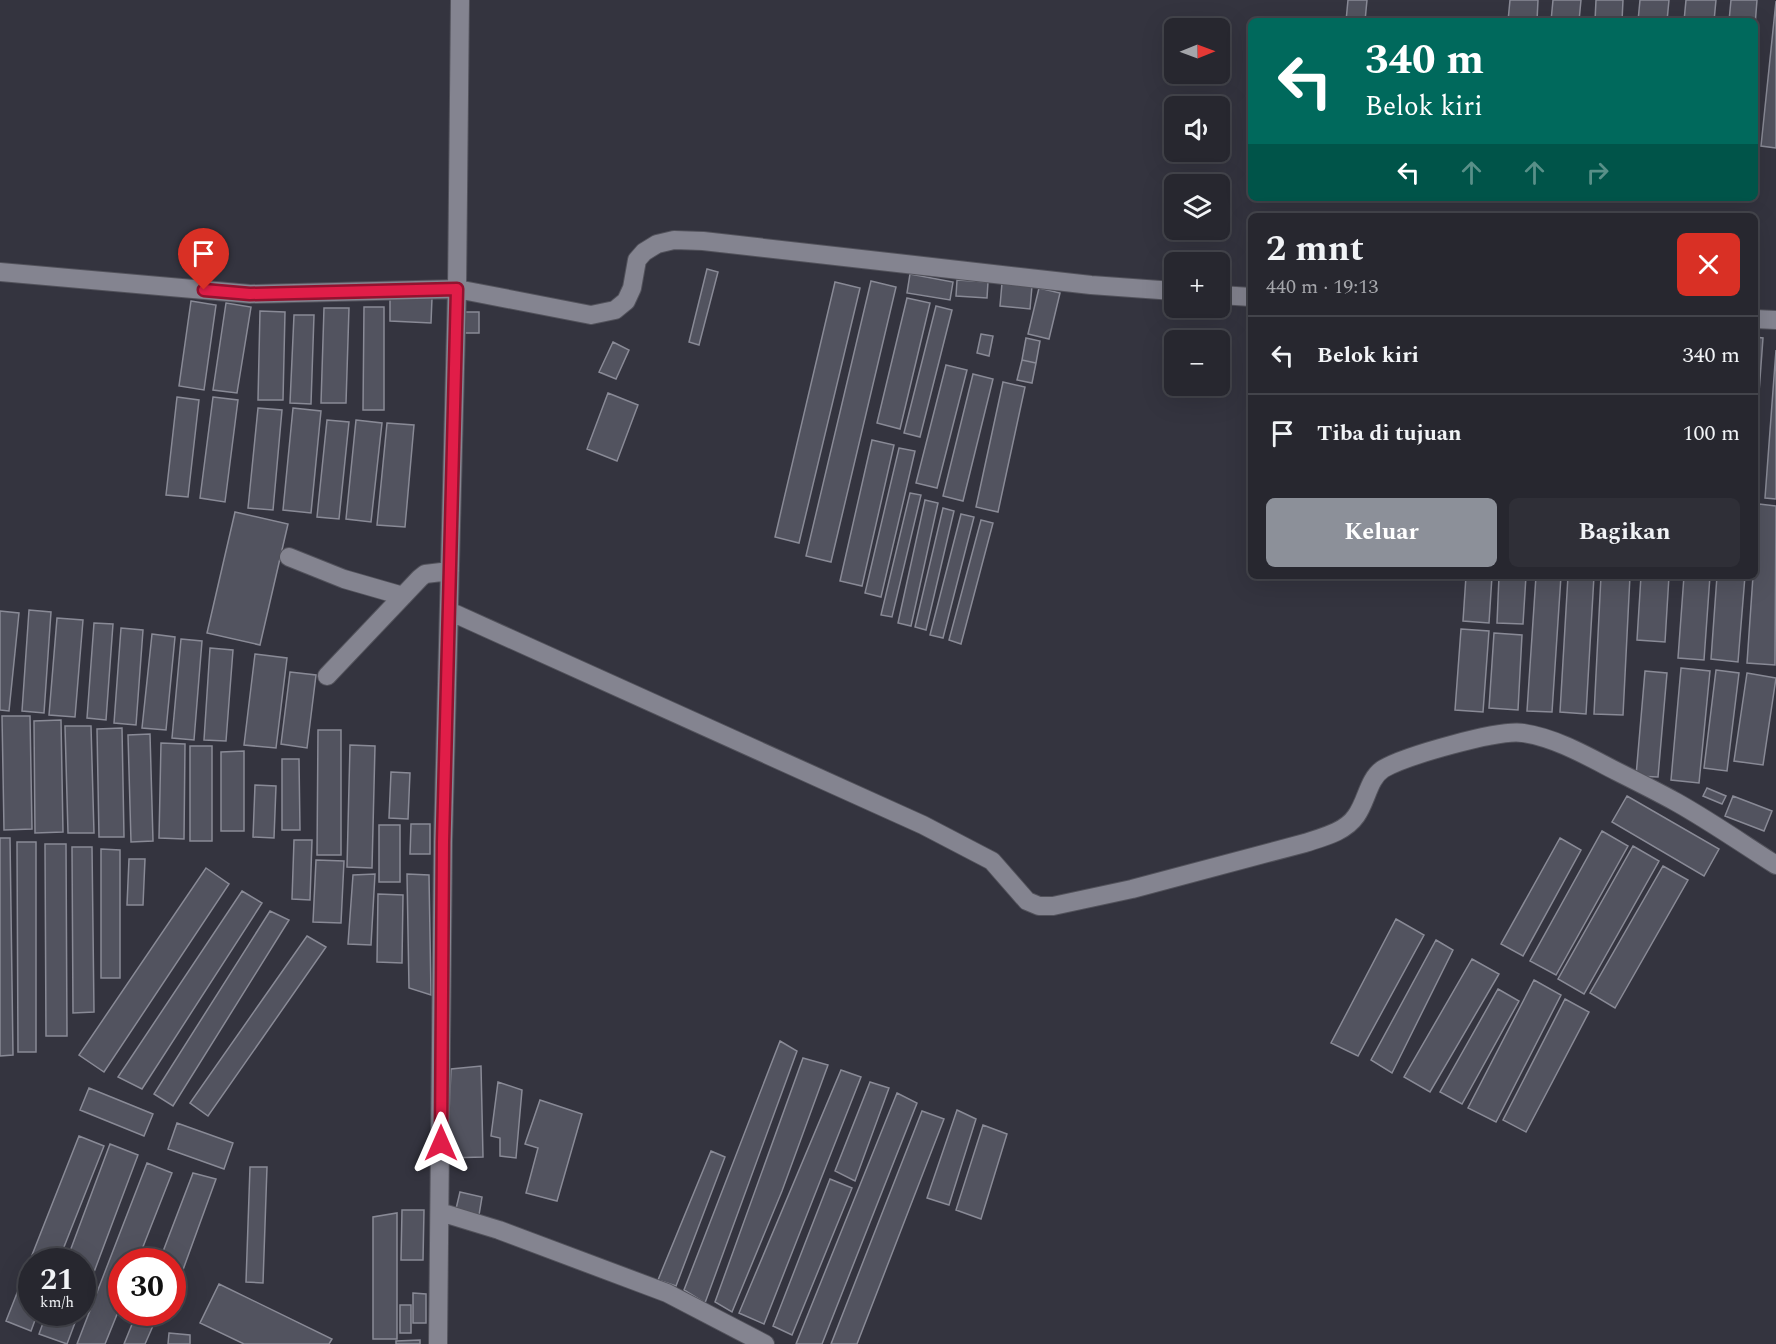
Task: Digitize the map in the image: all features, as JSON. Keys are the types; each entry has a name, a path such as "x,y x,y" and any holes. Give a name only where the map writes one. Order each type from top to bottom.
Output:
{"street":[{"path":"438,1344 443,842 457,289 460,0"},
{"path":"0,272 250,294 457,289 591,315 615,310 626,302 632,288 638,260 644,252 657,244 674,240 703,241 1091,285 1164,290"},
{"path":"1230,296 1248,297"},
{"path":"1758,319 1776,320"},
{"path":"289,557 344,579 403,596"},
{"path":"327,676 425,574 450,571"},
{"path":"449,611 923,825 993,861 1016,891 1027,901 1039,906 1053,906 1132,889 1331,834 1346,827 1356,817 1376,775 1383,770 1403,760 1482,738 1509,733 1523,733 1574,749 1676,802 1776,865"},
{"path":"440,1212 498,1230 667,1293 765,1344"}],"building":[{"path":"1348,0 1367,0 1365,18 1346,18"},
{"path":"1510,0 1538,0 1537,18 1508,18"},
{"path":"1553,0 1581,0 1579,18 1551,18"},
{"path":"1596,0 1623,0 1622,18 1595,18"},
{"path":"1640,0 1669,0 1667,18 1638,18"},
{"path":"1686,0 1716,0 1714,18 1684,18"},
{"path":"1731,0 1757,0 1756,18 1729,18"},
{"path":"1776,1 1776,148 1761,146"},
{"path":"707,269 718,272 699,345 689,342"},
{"path":"910,274 953,282 950,300 907,293"},
{"path":"957,280 988,282 987,298 956,296"},
{"path":"871,281 896,287 831,562 806,556"},
{"path":"835,282 860,288 799,543 775,537"},
{"path":"1002,283 1032,286 1030,309 1000,306"},
{"path":"1039,288 1060,293 1049,339 1028,334"},
{"path":"390,296 432,298 431,323 390,321"},
{"path":"907,298 930,303 900,429 877,423"},
{"path":"191,301 216,305 204,390 179,386"},
{"path":"226,303 251,307 237,393 213,390"},
{"path":"936,306 952,310 920,437 904,433"},
{"path":"364,307 384,307 384,410 363,410"},
{"path":"324,308 349,308 346,403 321,403"},
{"path":"260,311 285,312 283,400 258,400"},
{"path":"461,312 479,312 479,333 461,333"},
{"path":"294,315 314,315 311,404 290,403"},
{"path":"981,334 993,336 989,356 977,353"},
{"path":"1758,337 1763,338 1758,406"},
{"path":"1026,338 1040,341 1036,363 1022,360"},
{"path":"613,342 629,350 616,379 599,372"},
{"path":"1776,350 1776,499 1765,498"},
{"path":"1022,360 1036,363 1032,383 1017,380"},
{"path":"946,365 967,370 937,488 916,483"},
{"path":"973,374 993,379 963,501 943,496"},
{"path":"1003,382 1025,387 998,512 976,507"},
{"path":"608,393 638,405 617,461 587,449"},
{"path":"177,397 199,400 188,497 166,495"},
{"path":"213,397 238,400 225,502 200,498"},
{"path":"258,408 282,410 273,510 248,508"},
{"path":"293,408 321,411 311,513 283,510"},
{"path":"327,420 349,422 339,519 317,517"},
{"path":"356,420 382,423 371,522 346,519"},
{"path":"387,423 414,425 405,527 377,525"},
{"path":"872,440 894,445 862,586 840,581"},
{"path":"899,448 915,451 881,597 865,593"},
{"path":"910,493 921,495 892,617 881,615"},
{"path":"925,500 938,503 911,626 898,623"},
{"path":"1759,504 1776,506 1775,665 1747,663 1753,579 1758,579"},
{"path":"943,508 954,511 926,630 915,627"},
{"path":"235,512 288,524 260,645 207,633"},
{"path":"961,514 974,517 943,638 930,635"},
{"path":"981,520 993,523 961,644 949,640"},
{"path":"1466,579 1492,579 1489,623 1463,621"},
{"path":"1499,579 1526,579 1523,624 1497,623"},
{"path":"1536,579 1561,579 1552,712 1527,711"},
{"path":"1568,579 1594,579 1586,714 1560,712"},
{"path":"1601,579 1630,579 1623,715 1594,714"},
{"path":"1641,579 1669,579 1665,642 1637,640"},
{"path":"1684,579 1710,579 1704,660 1678,658"},
{"path":"1717,579 1745,579 1738,662 1711,659"},
{"path":"29,610 51,612 44,713 22,711"},
{"path":"0,611 19,613 9,711 0,710"},
{"path":"57,618 83,620 75,717 49,715"},
{"path":"94,623 113,624 106,720 87,718"},
{"path":"121,628 143,630 136,725 114,723"},
{"path":"1461,629 1489,631 1483,712 1455,710"},
{"path":"1494,633 1522,635 1518,710 1489,708"},
{"path":"152,634 175,637 166,730 142,728"},
{"path":"181,639 202,641 194,740 172,738"},
{"path":"210,648 233,650 226,741 204,740"},
{"path":"255,654 287,658 276,748 244,745"},
{"path":"1681,668 1710,671 1699,783 1671,780"},
{"path":"1716,670 1739,673 1727,771 1704,768"},
{"path":"1645,671 1667,673 1658,777 1636,776"},
{"path":"290,672 316,675 307,748 281,744"},
{"path":"1747,673 1776,678 1763,765 1734,761"},
{"path":"2,716 30,716 32,829 4,830"},
{"path":"61,720 63,832 35,833 34,721"},
{"path":"65,726 91,726 94,833 68,833"},
{"path":"122,728 124,837 99,837 97,729"},
{"path":"318,730 341,730 341,855 317,855"},
{"path":"150,734 153,841 131,842 128,735"},
{"path":"161,743 185,744 184,839 159,838"},
{"path":"350,745 375,746 372,868 347,867"},
{"path":"190,746 212,746 212,841 190,841"},
{"path":"244,751 244,831 221,831 221,752"},
{"path":"282,759 299,759 300,830 282,830"},
{"path":"391,772 410,773 408,819 389,818"},
{"path":"255,785 276,786 274,838 253,837"},
{"path":"1707,788 1726,796 1722,804 1703,796"},
{"path":"1627,796 1719,849 1704,876 1612,822"},
{"path":"1733,796 1772,811 1764,831 1725,816"},
{"path":"411,824 430,824 430,854 410,854"},
{"path":"379,825 400,825 400,882 379,882"},
{"path":"1602,831 1628,846 1556,975 1530,961"},
{"path":"0,838 10,838 13,1055 0,1056"},
{"path":"1560,838 1581,850 1523,956 1501,944"},
{"path":"294,840 312,840 310,900 292,899"},
{"path":"17,842 36,842 36,1052 18,1052"},
{"path":"45,844 66,844 67,1036 46,1036"},
{"path":"1633,846 1659,861 1584,994 1558,979"},
{"path":"72,847 92,847 94,1012 73,1013"},
{"path":"101,849 120,850 120,978 101,978"},
{"path":"129,859 145,859 143,905 127,905"},
{"path":"316,860 344,861 341,923 313,922"},
{"path":"1663,866 1688,880 1615,1008 1590,993"},
{"path":"206,868 229,884 104,1072 79,1055"},
{"path":"375,874 371,945 348,944 353,875"},
{"path":"407,874 429,875 431,995 409,988"},
{"path":"242,891 262,903 142,1089 118,1077"},
{"path":"378,894 403,895 402,963 377,962"},
{"path":"270,911 289,920 173,1106 154,1094"},
{"path":"1396,919 1424,935 1358,1056 1331,1043"},
{"path":"307,936 326,947 208,1116 190,1103"},
{"path":"1436,940 1453,950 1392,1073 1371,1060"},
{"path":"1472,959 1499,974 1430,1092 1404,1077"},
{"path":"1534,980 1561,995 1496,1122 1468,1108"},
{"path":"1498,989 1519,1001 1462,1104 1440,1092"},
{"path":"1565,999 1589,1012 1526,1132 1503,1120"},
{"path":"780,1041 797,1051 705,1303 684,1290"},
{"path":"803,1058 828,1065 782,1191 732,1312 715,1302"},
{"path":"481,1066 483,1157 447,1158 451,1069"},
{"path":"841,1070 861,1077 764,1324 739,1313"},
{"path":"498,1082 522,1090 516,1158 500,1156 500,1138 491,1136"},
{"path":"870,1082 889,1088 855,1181 835,1171"},
{"path":"89,1088 153,1114 144,1136 80,1110"},
{"path":"897,1093 917,1103 822,1344 796,1344"},
{"path":"540,1100 582,1114 557,1201 526,1193 538,1148 525,1144"},
{"path":"957,1110 976,1119 949,1205 927,1198"},
{"path":"922,1111 944,1119 857,1344 831,1344"},
{"path":"177,1123 233,1143 224,1169 168,1149"},
{"path":"983,1125 1007,1134 981,1219 956,1210"},
{"path":"79,1136 104,1146 64,1248 35,1248"},
{"path":"110,1144 138,1155 96,1267 96,1248 71,1248"},
{"path":"711,1151 725,1157 676,1286 658,1280"},
{"path":"147,1163 172,1173 143,1248 114,1248"},
{"path":"250,1167 267,1167 263,1283 246,1282"},
{"path":"193,1173 216,1179 186,1262 186,1248 164,1248"},
{"path":"830,1179 852,1188 792,1335 773,1326"},
{"path":"460,1192 482,1197 478,1221 455,1213"},
{"path":"402,1210 424,1210 423,1260 401,1260"},
{"path":"397,1213 397,1339 373,1339 373,1217"},
{"path":"108,1264 108,1326 112,1326 105,1344 77,1344 84,1326 96,1326 96,1295"},
{"path":"219,1284 332,1339 329,1344 244,1344 200,1323"},
{"path":"18,1291 18,1326 6,1321"},
{"path":"413,1293 426,1294 426,1323 413,1323"},
{"path":"400,1305 411,1305 411,1333 400,1333"},
{"path":"18,1326 33,1326 31,1331"},
{"path":"42,1326 74,1326 67,1344 39,1334"},
{"path":"131,1326 153,1326 145,1344 124,1344"},
{"path":"169,1333 190,1335 190,1344 168,1344"},
{"path":"420,1340 420,1344 396,1344 396,1341"}],"route":[{"path":"204,290 250,294 457,289 443,842 441,1143"}]}
